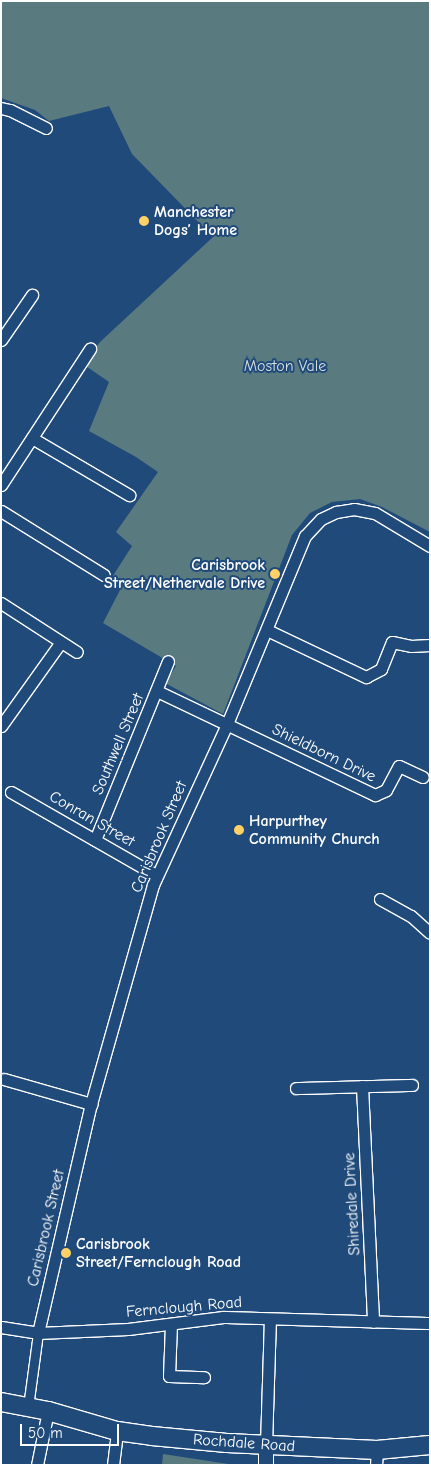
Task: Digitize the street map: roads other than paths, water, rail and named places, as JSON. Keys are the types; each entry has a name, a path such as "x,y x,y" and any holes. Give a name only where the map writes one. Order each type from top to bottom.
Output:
{"main road":[{"name":"Rochdale Road","path":"1,1402 48,1411 117,1431 152,1436 266,1445 377,1457 430,1445"}],"street":[{"path":"1,108 46,128"},
{"path":"1,340 32,295"},
{"path":"1,485 90,349"},
{"path":"32,438 129,495"},
{"name":"Carisbrook Street","path":"38,1333 91,1104 156,875 227,724 304,536 313,525 328,515 354,509 375,513 430,546"},
{"path":"1,511 104,575"},
{"path":"1,604 77,652"},
{"path":"267,630 366,677 381,669 392,642 411,646 430,646"},
{"path":"1,726 61,642"},
{"name":"Southwell Street","path":"95,840 158,691 168,661"},
{"path":"158,691 227,724"},
{"name":"Shieldborn Drive","path":"227,724 375,795 386,790 399,766 423,777"},
{"name":"Conran Street","path":"11,792 156,875"},
{"path":"380,899 411,916 430,933"},
{"path":"4,1079 91,1104"},
{"path":"296,1088 412,1084"},
{"name":"Shiredale Drive","path":"362,1086 373,1322"},
{"name":"Fernclough Road","path":"1,1327 38,1333 128,1329 223,1317 430,1322"},
{"path":"266,1465 270,1319"},
{"path":"171,1324 169,1376 204,1377"},
{"path":"28,1408 38,1333"},
{"path":"37,1465 48,1411"},
{"path":"114,1465 117,1431"}],"place":[{"name":"Manchester Dogs’ Home","path":"144,221"},
{"name":"Carisbrook Street/Nethervale Drive","path":"275,574"},
{"name":"Harpurthey Community Church","path":"239,830"},
{"name":"Carisbrook Street/Fernclough Road","path":"66,1253"}],"park label":[{"name":"Moston Vale","path":"285,366"}]}
